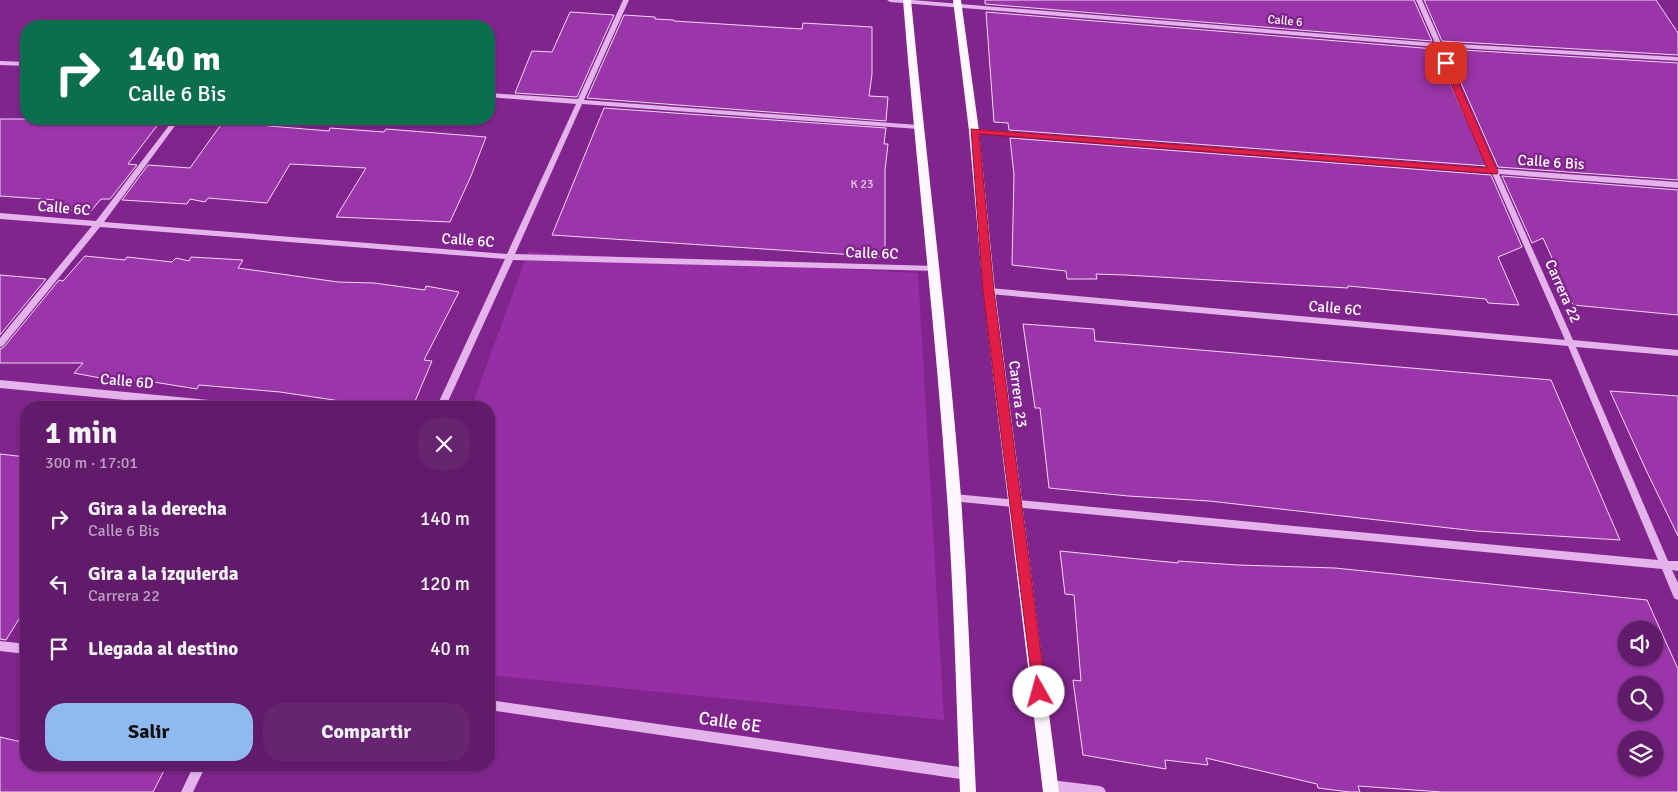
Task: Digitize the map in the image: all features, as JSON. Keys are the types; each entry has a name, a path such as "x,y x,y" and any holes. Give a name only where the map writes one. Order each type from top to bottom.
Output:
{"main road":[{"path":"907,0 918,127 935,269 954,498 968,792"},
{"name":"Carrera 23","path":"957,3 974,131 988,291 1051,789"}],"street":[{"path":"443,401 582,102 626,0"},
{"name":"Calle 6","path":"890,0 957,3 1438,45 1678,59"},
{"name":"Carrera 22","path":"1419,0 1570,342 1678,595"},
{"path":"0,63 20,64"},
{"path":"495,95 918,127"},
{"path":"0,344 97,225 172,125"},
{"name":"Calle 6 Bis","path":"974,131 1678,185"},
{"name":"Calle 6C","path":"0,216 510,257 935,269"},
{"name":"Calle 6C","path":"988,291 1678,353"},
{"name":"Calle 6D","path":"0,384 178,401"},
{"path":"954,498 1678,566"},
{"path":"0,646 20,648"},
{"name":"Calle 6E","path":"495,706 967,774"},
{"path":"187,792 197,771"},
{"path":"1051,789 1100,792"}],"shaded area":[{"path":"528,252 918,273 944,720 495,676 495,401 474,401"}],"building":[{"path":"985,0 1414,0 1432,41 985,4"},
{"path":"1424,0 1656,0 1678,33 1678,55 1442,41"},
{"path":"570,12 614,15 577,97 515,93 532,51 552,52"},
{"path":"986,12 1435,49 1487,166 1009,130 1008,123 994,122"},
{"path":"624,15 655,17 655,19 674,21 802,29 803,23 872,27 872,74 869,96 888,97 886,121 587,98"},
{"path":"1446,49 1678,63 1678,180 1498,167"},
{"path":"604,108 886,128 884,144 888,144 885,170 885,257 552,235"},
{"path":"0,119 20,119 20,125 157,125 128,164 137,165 110,199 101,199 91,211 50,210 57,200 0,196"},
{"path":"221,125 263,125 329,131 330,128 384,132 386,129 486,137 450,222 336,217 366,168 290,164 267,203 208,198 205,202 190,199 187,204 122,200 148,165 190,168"},
{"path":"1010,138 1491,175 1522,247 1498,257 1519,305 1488,303 1486,299 1348,286 1348,288 1096,274 1097,279 1067,279 1066,271 1012,265 1014,175"},
{"path":"1502,176 1678,190 1678,315 1573,305 1543,238 1532,243"},
{"path":"85,256 125,260 127,257 172,262 176,258 189,261 191,257 243,260 238,268 338,282 374,283 425,290 426,286 459,292 424,360 432,361 415,401 341,401 280,392 199,385 197,389 135,379 132,384 74,373 83,363 0,363 0,349 4,347 59,280 63,281"},
{"path":"0,275 46,279 0,335"},
{"path":"1023,324 1094,329 1095,341 1551,380 1620,540 1476,531 1209,501 1128,496 1049,488 1040,408 1035,408"},
{"path":"1610,391 1678,396 1678,536 1646,470"},
{"path":"0,454 20,456 20,619 6,640 0,639"},
{"path":"1060,551 1178,563 1178,561 1335,568 1647,600 1656,621 1618,621 1618,666 1663,666 1663,636 1678,669 1678,792 1442,792 1358,786 1360,792 1350,792 1318,788 1317,784 1206,758 1208,765 1165,760 1166,769 1083,755 1073,680 1081,681 1074,595 1065,594"},
{"path":"0,737 20,742 20,771 164,771 153,792 0,792"}],"route":[{"path":"1039,692 988,291 974,131 1494,172 1446,63"}]}
